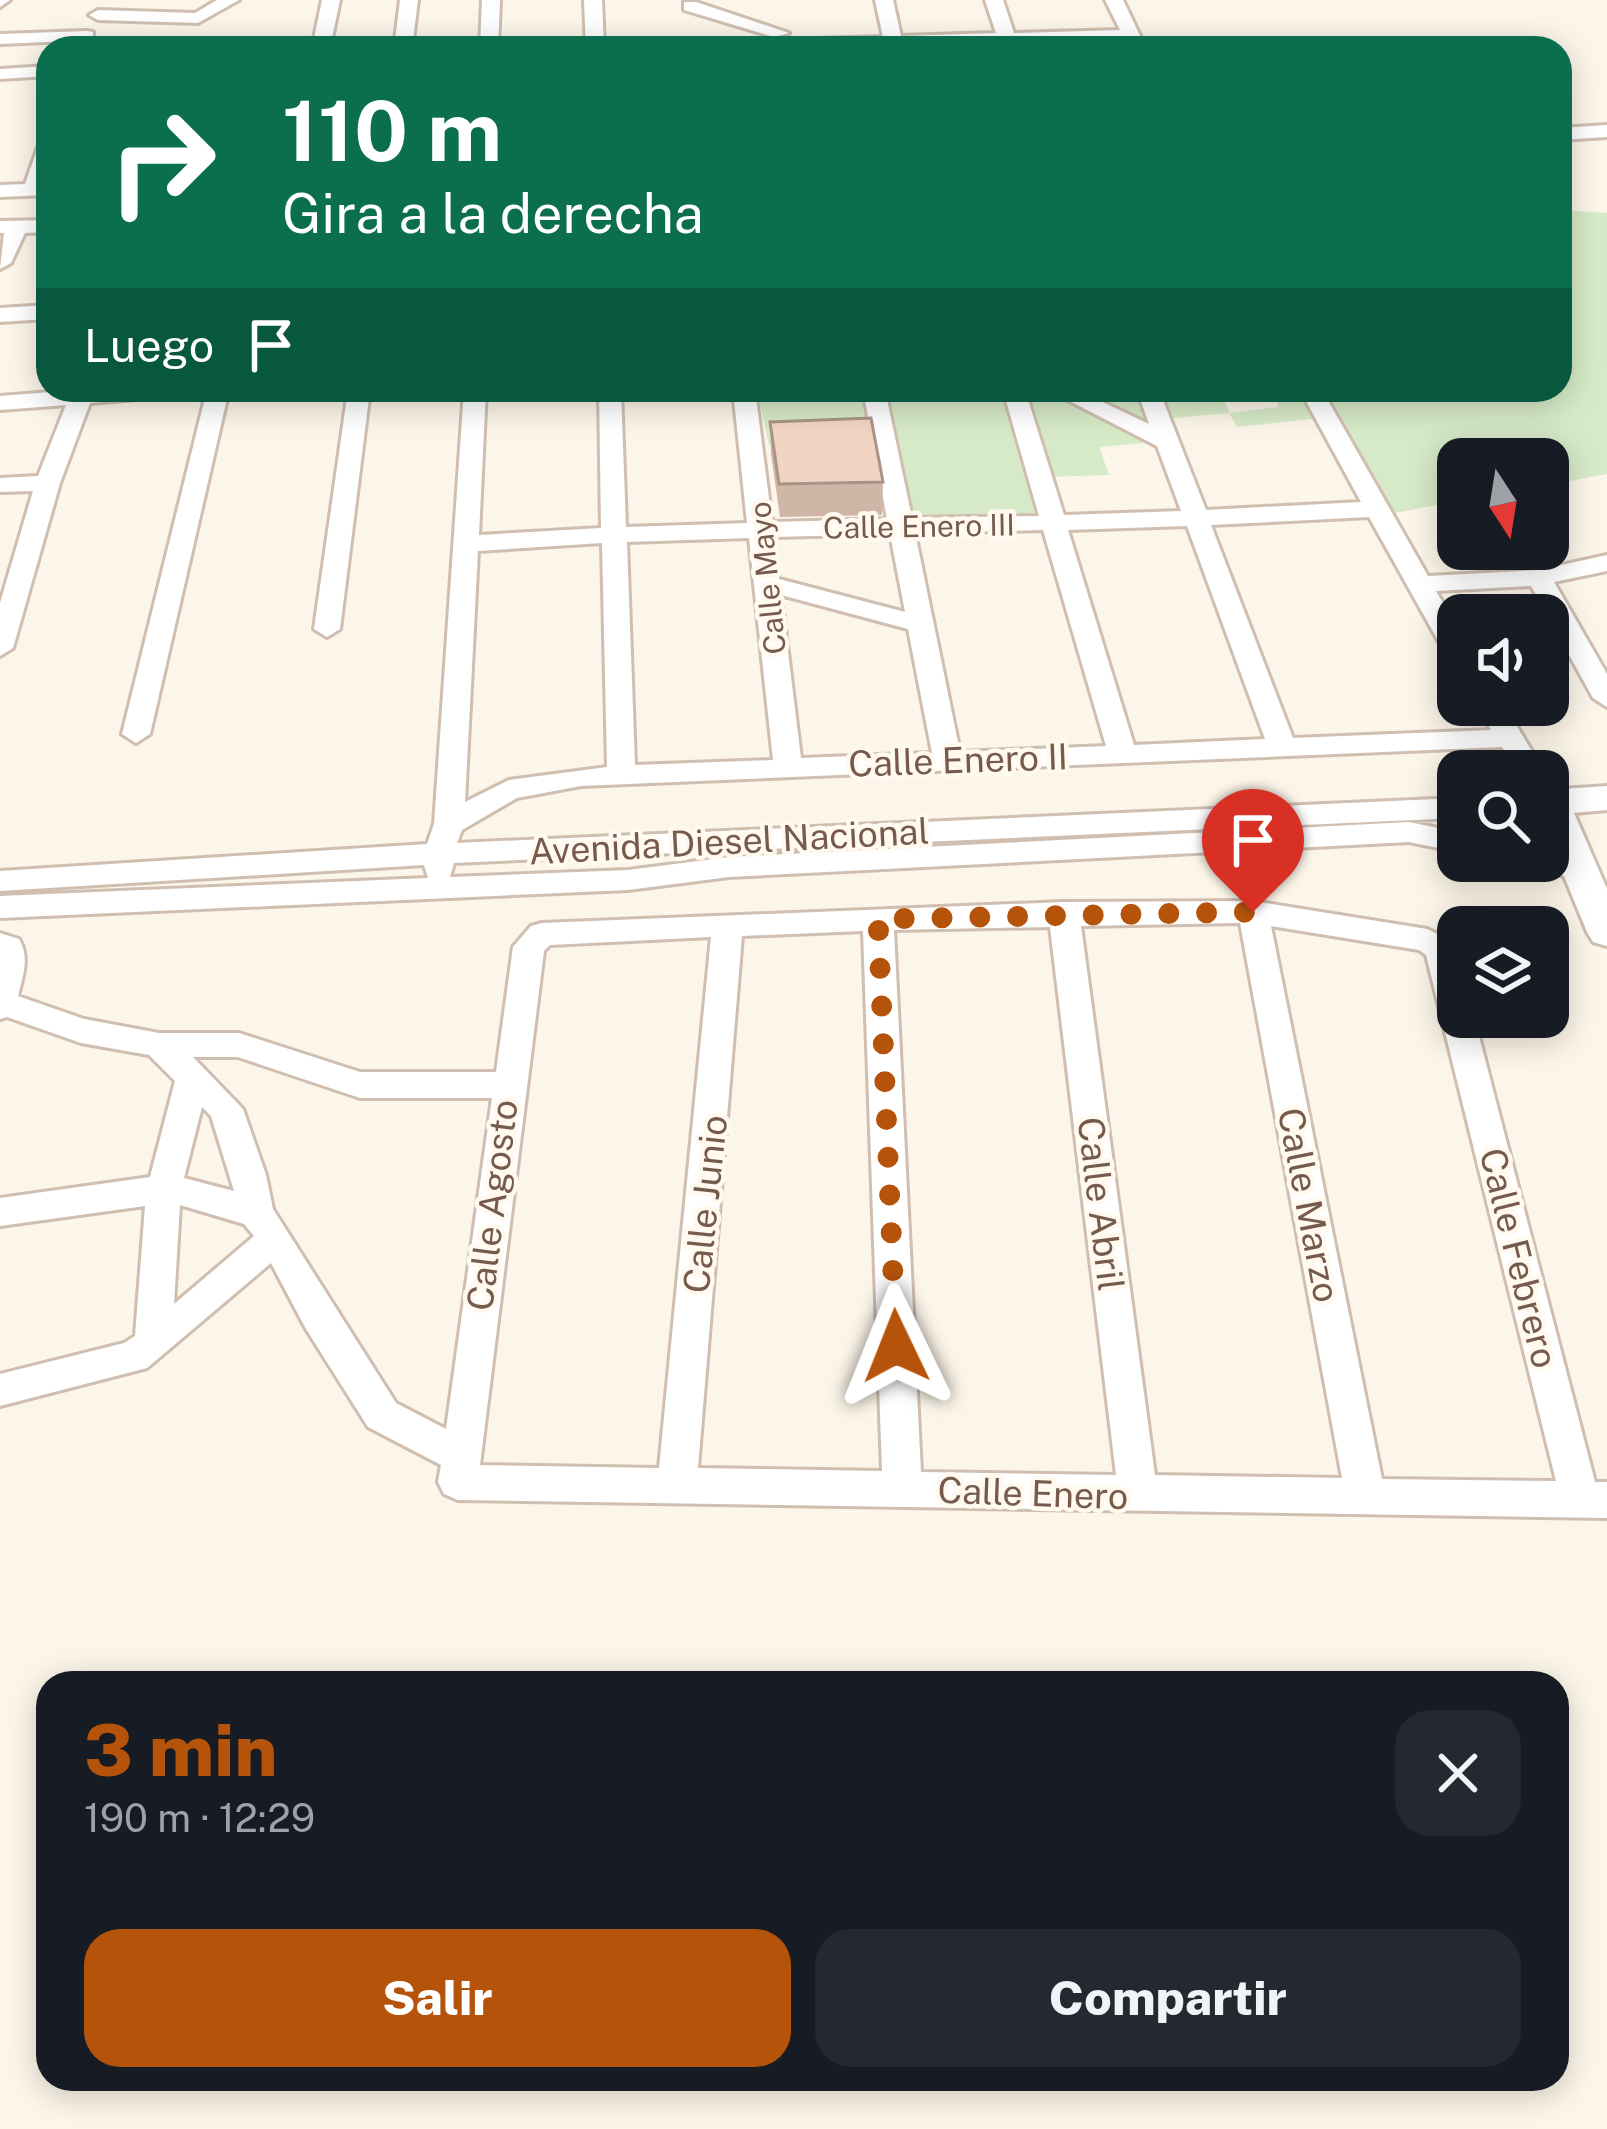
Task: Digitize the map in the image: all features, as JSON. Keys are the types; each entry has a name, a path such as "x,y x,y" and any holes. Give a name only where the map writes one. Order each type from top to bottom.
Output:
{"street":[{"path":"88,36 100,8 198,17 230,0"},
{"path":"404,36 409,0"},
{"path":"490,36 491,0"},
{"path":"884,0 892,36"},
{"path":"994,0 1006,36"},
{"path":"1114,0 1131,36"},
{"path":"322,36 324,3"},
{"path":"695,36 690,3 798,36"},
{"path":"588,4 593,36"},
{"path":"0,39 36,40"},
{"path":"0,74 36,72"},
{"path":"1572,133 1607,131"},
{"path":"0,191 36,189"},
{"path":"0,263 8,227"},
{"path":"0,314 36,313"},
{"path":"0,382 36,380"},
{"path":"0,403 36,401"},
{"path":"0,648 48,483 78,402"},
{"path":"136,734 215,402"},
{"path":"327,629 357,402"},
{"path":"439,888 438,854 449,824 474,402"},
{"path":"610,402 621,774"},
{"name":"Calle Mayo","path":"746,402 788,766"},
{"path":"876,402 948,761"},
{"path":"1017,402 1123,755"},
{"path":"1084,402 1167,442"},
{"path":"1152,402 1283,748"},
{"path":"1317,402 1437,618"},
{"path":"0,485 48,483"},
{"name":"Calle Enero III","path":"463,544 615,532 1197,521 1375,509"},
{"path":"1416,584 1539,578 1607,563"},
{"path":"1539,578 1607,698"},
{"path":"768,584 922,623"},
{"path":"1503,726 1517,750"},
{"name":"Calle Enero II","path":"449,824 509,790 621,774 1510,738"},
{"path":"1569,801 1607,798"},
{"name":"Avenida Diesel Nacional","path":"0,881 438,854 1437,809"},
{"path":"0,907 628,880 729,867 1409,832 1437,838"},
{"path":"1569,838 1578,876 1607,932"},
{"path":"728,925 1064,913 1253,912"},
{"name":"Calle Febrero","path":"1253,912 1426,940 1437,947"},
{"name":"Calle Marzo","path":"1253,912 1366,1499"},
{"name":"Calle Abril","path":"1064,913 1138,1496"},
{"path":"878,919 902,1489"},
{"name":"Calle Agosto","path":"460,1469 529,947 542,934 728,925"},
{"name":"Calle Junio","path":"677,1484 728,925"},
{"path":"0,944 8,947 11,958 1,1005 81,1030 159,1045 239,1045 360,1085 508,1084"},
{"name":"Calle Febrero","path":"1464,1038 1594,1500"},
{"path":"159,1045 226,1109 266,1226 382,1415 460,1469"},
{"path":"153,1344 164,1189 193,1078"},
{"path":"0,1212 164,1189 206,1196 266,1226"},
{"path":"0,1390 134,1358 266,1226"},
{"name":"Calle Enero","path":"460,1469 677,1484 1138,1496 1594,1500"}],"green space":[{"path":"1572,211 1607,213 1607,474 1569,481 1569,438 1437,438 1437,505 1379,516 1317,402 1572,402"},
{"path":"760,402 1007,402 1041,518 916,520 894,444 769,445"},
{"path":"1022,402 1147,402 1155,442 1099,447 1109,475 1044,477"},
{"path":"1157,402 1225,402 1230,413 1279,407 1277,402 1310,402 1319,418 1237,427 1229,413 1164,419"}],"building":[{"path":"871,418 883,482 779,484 770,422"}],"route":[{"path":"896,1346 878,919 1253,912"}]}
